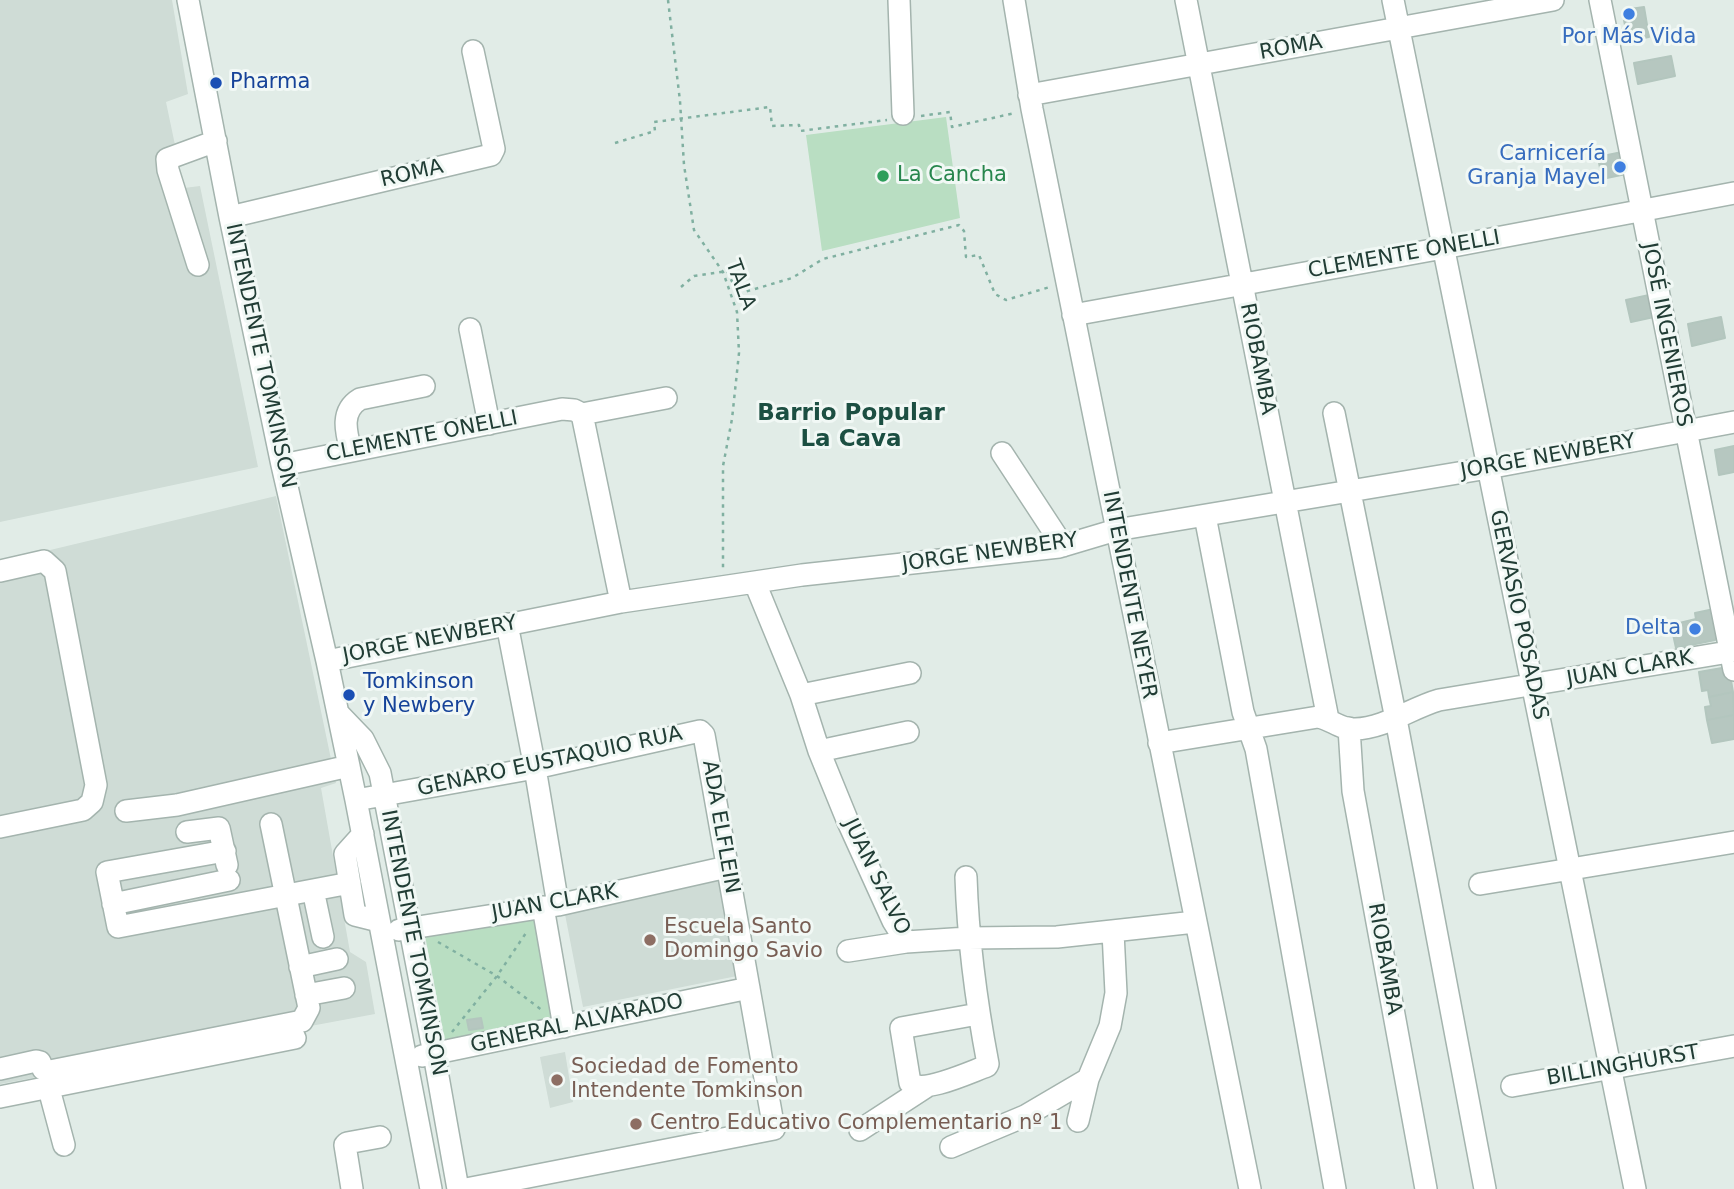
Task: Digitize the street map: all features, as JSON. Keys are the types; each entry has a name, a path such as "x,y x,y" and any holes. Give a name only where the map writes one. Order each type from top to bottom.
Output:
{"street":[{"name":"INTENDENTE TOMKINSON","path":"188,0 282,465 327,660 363,834 431,1189"},
{"path":"899,0 902,117"},
{"name":"INTENDENTE NEYER","path":"1014,0 1030,102 1250,1189"},
{"name":"RIOBAMBA","path":"1186,0 1328,719"},
{"name":"GERVASIO POSADAS","path":"1393,0 1635,1189"},
{"name":"ROMA","path":"1030,102 1198,65 1553,0"},
{"name":"JOSÉ INGENIEROS","path":"1600,0 1733,657"},
{"name":"ROMA","path":"230,217 491,155 494,149 473,51"},
{"path":"198,265 167,170 167,159 216,141"},
{"name":"CLEMENTE ONELLI","path":"1073,314 1443,248 1734,192"},
{"path":"470,329 489,424"},
{"path":"351,451 346,424 348,408 353,402 424,386"},
{"name":"CLEMENTE ONELLI","path":"282,465 489,424 666,398"},
{"path":"572,412 621,602"},
{"path":"1334,413 1396,719 1485,1189"},
{"name":"JORGE NEWBERY","path":"327,660 621,602 802,575 1063,546 1116,530 1488,468 1734,422"},
{"path":"1002,453 1063,546"},
{"path":"1205,516 1243,712 1256,749 1335,1189"},
{"path":"0,571 44,561 55,571 96,785 92,802 83,810 0,827"},
{"name":"JUAN SALVO","path":"755,583 801,695 818,751 864,859 906,943 968,938 1057,937 1195,922"},
{"path":"507,624 536,768 564,1027"},
{"name":"JUAN CLARK","path":"1349,728 1355,729 1396,719 1439,700 1733,657"},
{"path":"801,695 910,673"},
{"name":"INTENDENTE TOMKINSON","path":"336,711 363,739 372,752 380,773 435,1054 458,1189"},
{"path":"1159,743 1318,717 1349,728"},
{"name":"RIOBAMBA","path":"1349,728 1353,791 1426,1189"},
{"name":"GENARO EUSTAQUIO RUA","path":"356,800 536,768 702,732"},
{"name":"ADA ELFLEIN","path":"466,1189 774,1129 702,732"},
{"path":"818,751 908,732"},
{"path":"127,811 177,805 349,766"},
{"path":"0,1069 36,1061 40,1062 43,1069 50,1071 302,1021 309,1008 271,824"},
{"path":"187,832 219,828 234,905"},
{"path":"363,834 345,854 355,915 381,927"},
{"path":"1480,884 1734,842"},
{"path":"225,850 107,872 120,928 350,883"},
{"name":"JUAN CLARK","path":"381,927 411,927 550,906 727,867"},
{"path":"860,1130 926,1087 987,1066 968,938 966,877"},
{"path":"113,904 229,880"},
{"path":"313,890 323,937"},
{"path":"1078,1121 1088,1079 1110,1026 1116,993 1113,932"},
{"path":"848,951 906,943"},
{"path":"300,967 337,960"},
{"path":"306,996 344,988"},
{"name":"GENERAL ALVARADO","path":"406,1060 748,988"},
{"path":"926,1087 915,1087 910,1083 901,1028 978,1014"},
{"path":"0,1097 295,1038"},
{"name":"BILLINGHURST","path":"1512,1086 1610,1066 1734,1046"},
{"path":"951,1147 1025,1116 1088,1079"},
{"path":"49,1089 64,1145"},
{"path":"352,1189 345,1146 347,1143 380,1137"}],"path":[{"name":"TALA","path":"668,0 682,118 684,165 694,230 723,272 737,312 739,353 732,419 723,466 723,587"},
{"path":"615,144 655,131 654,122 770,107 772,127 799,125 800,131 950,112 952,127 1030,102"},
{"path":"681,287 694,276 727,271 738,294 793,278 823,259 959,225 964,230 966,257 979,255 995,294 1006,300 1066,282"},
{"path":"435,1054 550,906"},
{"path":"411,927 497,976 564,1027"}],"shaded area":[{"path":"0,0 172,0 188,94 166,102 184,188 200,186 258,467 0,522"},
{"path":"276,496 336,783 321,788 350,952 366,962 375,1014 0,1084 0,562"},
{"name":"Escuela Santo Domingo Savio","path":"717,873 737,976 583,1007 563,904"},
{"name":"Sociedad de Fomento Intendente Tomkinson","path":"565,1052 573,1102 550,1108 540,1057"}],"green space":[{"name":"La Cancha","path":"946,117 960,218 822,251 806,135"},
{"path":"549,906 570,1017 445,1041 424,930"}],"building":[{"path":"1644,7 1649,37 1628,41 1624,20 1630,9"},
{"path":"1671,56 1675,76 1638,84 1634,63"},
{"path":"1622,152 1626,174 1602,179 1598,157"},
{"path":"1649,295 1654,317 1631,322 1626,300"},
{"path":"1721,317 1725,338 1692,346 1688,324"},
{"path":"1734,446 1734,472 1719,475 1715,450"},
{"name":"Delta","path":"1714,609 1719,634 1715,640 1676,648 1671,625 1696,619 1695,613"},
{"path":"1722,668 1730,675 1733,692 1709,697 1708,690 1702,691 1699,672"},
{"path":"1733,692 1734,715 1707,720 1705,707 1711,706 1709,697"},
{"path":"1734,715 1734,739 1712,743 1707,720"},
{"path":"481,1018 483,1028 469,1030 467,1020"}],"place":[{"name":"Por Más Vida","path":"1629,14"},
{"name":"Pharma","path":"216,83"},
{"name":"Carnicería Granja Mayel","path":"1620,167"},
{"name":"La Cancha","path":"883,176"},
{"name":"Delta","path":"1695,629"},
{"name":"Tomkinson y Newbery","path":"349,695"},
{"name":"Escuela Santo Domingo Savio","path":"650,940"},
{"name":"Sociedad de Fomento Intendente Tomkinson","path":"557,1080"},
{"name":"Centro Educativo Complementario nº 1","path":"636,1124"}],"district":[{"name":"Barrio Popular La Cava","path":"851,427"}]}
